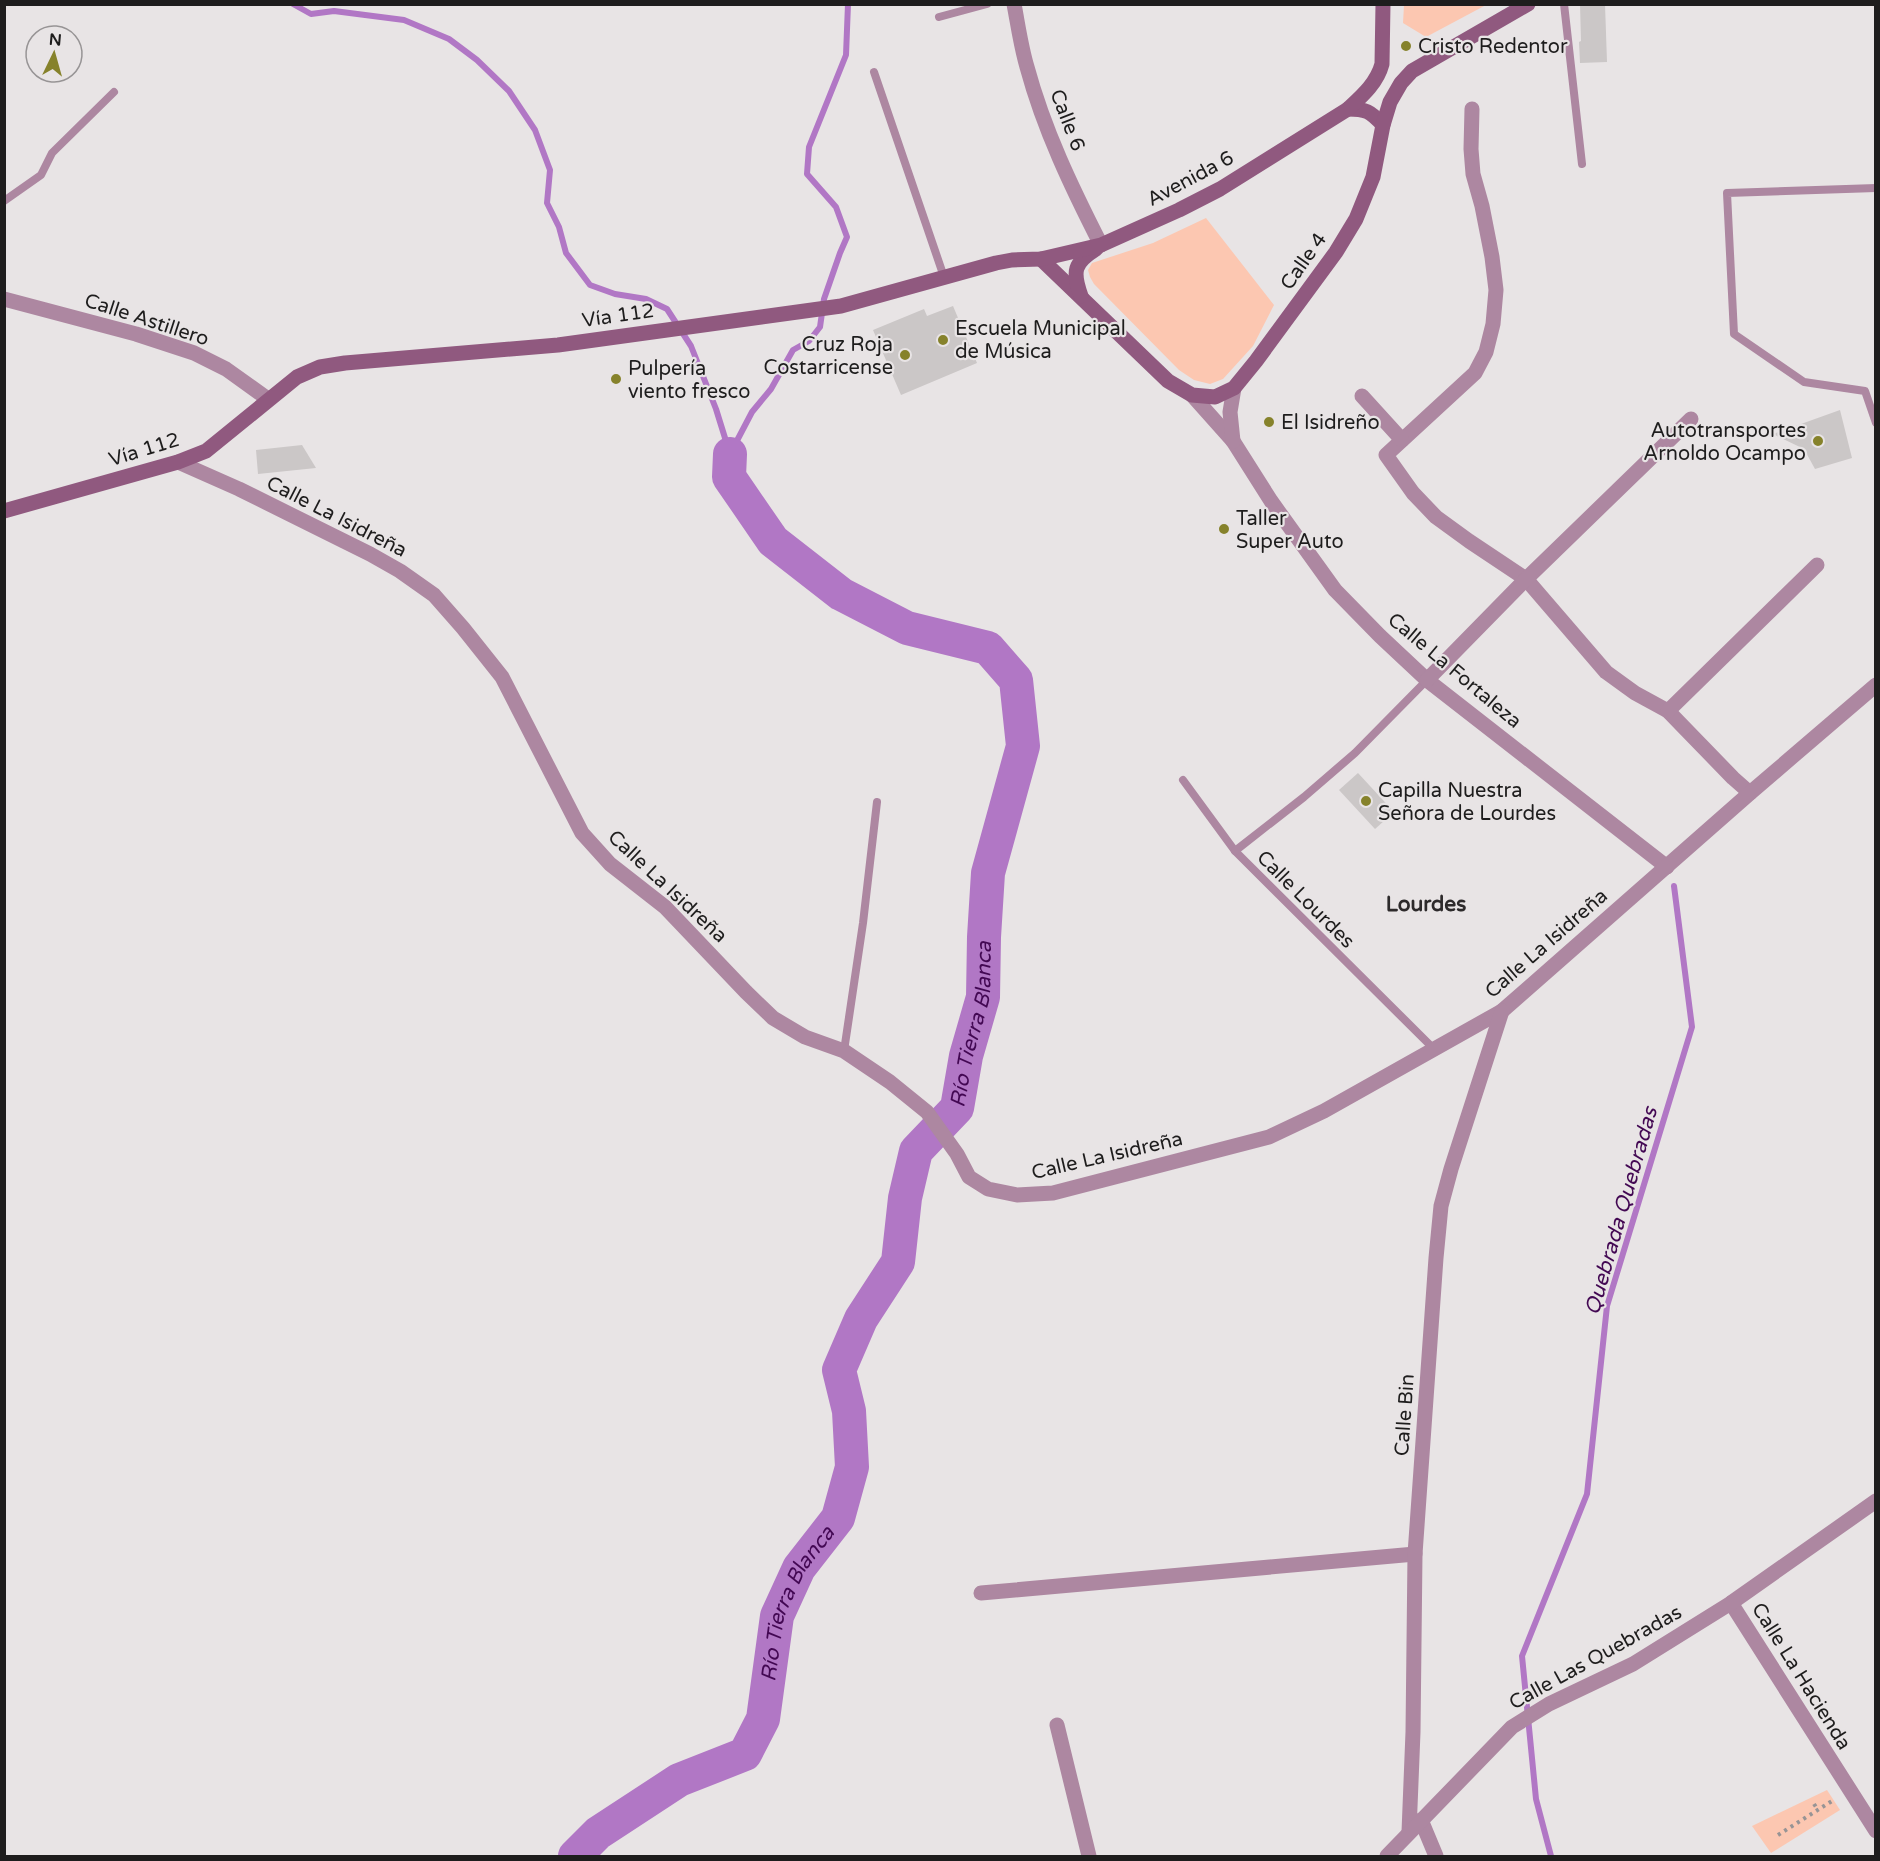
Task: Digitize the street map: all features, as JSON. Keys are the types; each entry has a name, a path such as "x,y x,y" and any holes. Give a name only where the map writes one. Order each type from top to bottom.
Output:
{"main road":[{"path":"1348,109 1365,93 1380,71 1383,4"},
{"path":"1382,64 1388,72 1397,75 1412,71 1528,4"},
{"path":"1348,109 1362,109 1372,114 1383,125 1394,93 1412,71"},
{"name":"Avenida 6","path":"1041,259 1101,245 1179,210 1220,189 1348,109"},
{"name":"Calle 4","path":"1192,395 1215,397 1234,388 1336,252 1356,219 1372,177 1383,125"},
{"path":"1083,299 1077,284 1077,266 1083,257 1101,245"},
{"path":"1041,259 1168,381 1192,395"},
{"name":"Vía 112","path":"4,511 178,462 206,451 230,434 268,399 297,377 320,367 558,345 841,306 1012,260 1041,259"}],"street":[{"name":"Calle 6","path":"1014,4 1026,66 1042,117 1071,185 1101,245"},
{"path":"1472,109 1473,174 1482,206 1496,290 1493,324 1486,352 1475,373 1386,455 1413,493 1436,517 1527,579 1606,672 1635,693 1668,711 1750,793"},
{"name":"Calle Astillero","path":"4,299 136,334 194,353 226,369 268,399"},
{"name":"Calle La Fortaleza","path":"1233,441 1230,412 1234,388"},
{"name":"Calle La Fortaleza","path":"1192,395 1233,441 1271,501 1335,591 1380,636 1427,680 1667,867"},
{"path":"1362,396 1402,440"},
{"path":"1427,680 1691,419"},
{"name":"Calle La Isidreña","path":"178,462 239,489 370,554 400,571 434,595 502,677 582,832 610,864 665,907 773,1018 806,1038 844,1051 890,1082 927,1112 948,1141 969,1177 988,1189 1017,1195 1053,1192 1269,1137 1324,1111 1502,1011 1875,686"},
{"path":"1668,711 1817,565"},
{"name":"Calle Bin","path":"1409,1832 1413,1732 1415,1554 1441,1206 1502,1011"},
{"name":"Calle Las Quebradas","path":"1387,1857 1420,1820 1512,1727 1549,1704 1633,1664 1731,1603 1875,1501"},
{"path":"981,1593 1415,1554"},
{"name":"Calle La Hacienda","path":"1731,1603 1875,1831"},
{"path":"1058,1725 1089,1857"},
{"path":"1420,1820 1436,1857"}],"lane":[{"path":"939,16 987,4"},
{"path":"1564,4 1582,164"},
{"path":"874,72 944,277"},
{"path":"4,201 41,175 52,153 114,92"},
{"path":"1875,188 1727,193 1734,334 1804,382 1865,391 1875,423"},
{"name":"Calle Lourdes","path":"1427,680 1355,753 1304,797 1234,851 1435,1050"},
{"path":"1183,780 1234,851"},
{"path":"844,1051 863,922 877,802"}],"path":[{"path":"1778,1835 1832,1801"},
{"path":"1814,1804 1818,1810"}],"shaded area":[{"path":"1404,4 1486,5 1426,37 1403,23"},
{"path":"1206,218 1274,305 1253,346 1223,379 1210,384 1194,380 1179,370 1094,284 1088,270 1092,263 1153,243"},
{"path":"1827,1790 1840,1810 1771,1853 1752,1826"}],"building":[{"path":"1580,4 1605,4 1607,62 1580,63"},
{"path":"953,306 977,363 901,395 873,330 924,309 927,316"},
{"name":"Autotransportes Arnoldo Ocampo","path":"1840,410 1852,458 1815,469 1804,449 1773,434"},
{"path":"302,445 316,468 258,474 256,450"},
{"name":"Capilla Nuestra Señora de Lourdes","path":"1358,773 1394,812 1375,829 1339,790"}],"waterway":[{"path":"293,4 311,14 334,11 404,20 449,39 477,60 509,91 535,130 550,170 547,203 559,227 566,253 590,285 615,294 646,299 667,309 691,346 716,409 730,454"},
{"path":"730,454 752,412 771,389 793,350 809,341 820,327 824,299 847,237 836,207 807,174 809,147 846,55 848,4"},
{"name":"Río Tierra Blanca","path":"575,1856 598,1833 679,1780 745,1754 763,1719 777,1616 799,1568 838,1518 852,1467 849,1411 839,1370 861,1319 898,1262 905,1198 916,1151 957,1108 966,1056 983,997 988,873 1023,746 1016,680 988,648 907,628 841,594 773,541 729,477 730,454"},
{"name":"Quebrada Quebradas","path":"1551,1856 1536,1799 1522,1656 1587,1494 1607,1306 1692,1027 1674,886"}],"place":[{"name":"Cristo Redentor","path":"1406,46"},
{"name":"Escuela Municipal de Música","path":"943,340"},
{"name":"Cruz Roja Costarricense","path":"905,355"},
{"name":"Pulpería viento fresco","path":"616,379"},
{"name":"El Isidreño","path":"1269,422"},
{"name":"Autotransportes Arnoldo Ocampo","path":"1818,441"},
{"name":"Taller Super Auto","path":"1224,529"},
{"name":"Capilla Nuestra Señora de Lourdes","path":"1366,801"}],"district":[{"name":"Lourdes","path":"1426,904"}]}
